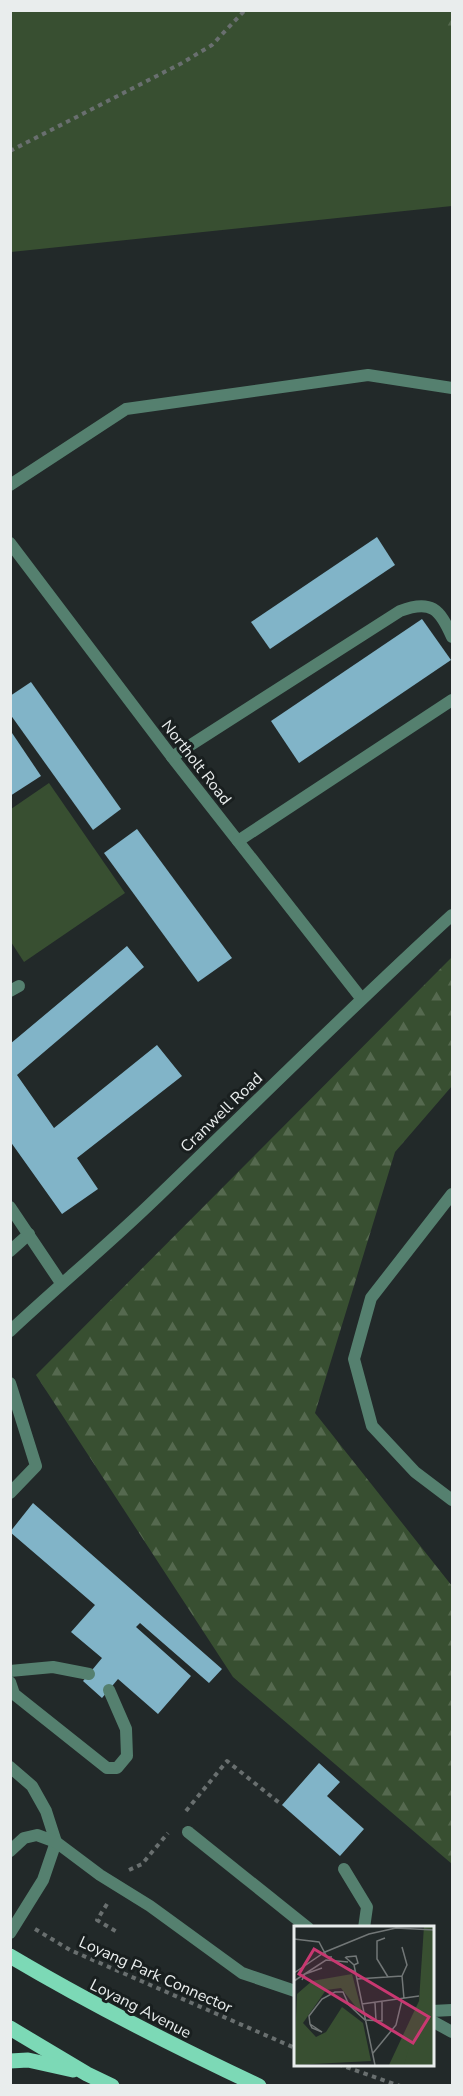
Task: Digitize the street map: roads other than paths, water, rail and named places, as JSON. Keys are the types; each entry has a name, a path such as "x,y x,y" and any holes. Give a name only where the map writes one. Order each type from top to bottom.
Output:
{"main road":[{"name":"Loyang Avenue","path":"10,1956 79,1997 162,2040 259,2085"},
{"path":"10,2028 87,2074 112,2085"},
{"path":"10,2061 28,2060 87,2074"}],"lane":[{"path":"10,485 126,409 368,375 453,388"},
{"name":"Northolt Road","path":"10,543 172,757 361,998"},
{"path":"172,757 400,611 424,605 435,609 446,622 453,637"},
{"path":"238,841 453,700"},
{"name":"Cranwell Road","path":"10,1331 147,1207 361,998 453,915"},
{"path":"453,1194 371,1298 354,1359 372,1426 415,1472 453,1500"},
{"path":"10,1207 61,1283"},
{"path":"10,1251 29,1234"},
{"path":"10,1383 36,1466 10,1493"},
{"path":"10,1671 53,1667 89,1674"},
{"path":"10,1682 14,1694 107,1768 117,1768 127,1756 126,1729 109,1690"},
{"path":"10,1767 32,1786 46,1811 56,1842 43,1880 10,1933"},
{"path":"188,1832 306,1926"},
{"path":"10,1851 24,1838 30,1836 37,1835 56,1842 100,1875 150,1906 242,1973 294,1991"},
{"path":"344,1869 367,1907 364,1926"},
{"path":"433,2011 453,2010"},
{"path":"433,2022 453,2032"}]}
